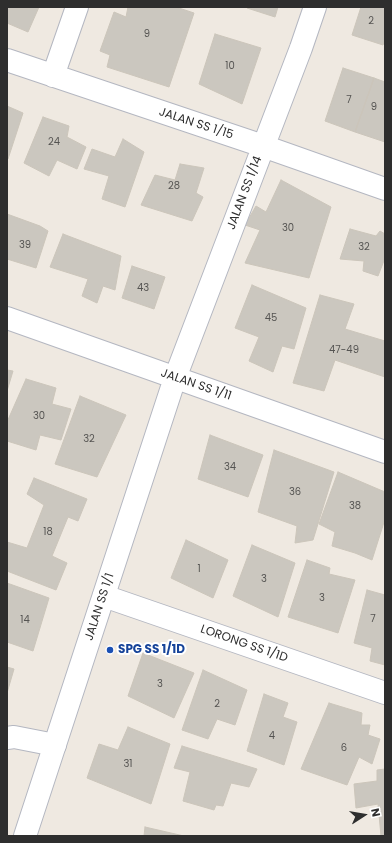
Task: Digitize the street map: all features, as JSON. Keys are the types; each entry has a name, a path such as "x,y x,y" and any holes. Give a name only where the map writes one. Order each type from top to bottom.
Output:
{"street":[{"path":"53,76 77,7"},
{"name":"JALAN SS 1/14","path":"175,378 301,48 315,7"},
{"name":"JALAN SS 1/15","path":"7,60 263,146 385,189"},
{"name":"JALAN SS 1/11","path":"7,318 385,452"},
{"name":"JALAN SS 1/1","path":"25,836 175,378"},
{"name":"LORONG SS 1/1D","path":"104,596 385,693"},
{"path":"7,738 55,745"}],"building":[{"path":"7,7 39,7 28,32 7,23"},
{"path":"128,7 176,7 194,13 169,87 107,67 110,55 100,51 114,12 126,17"},
{"path":"278,7 275,17 247,8"},
{"path":"361,7 385,7 385,40 383,45 352,35"},
{"path":"215,34 261,48 242,104 199,84"},
{"path":"343,68 374,78 355,132 325,121"},
{"path":"374,78 385,82 385,142 355,132"},
{"path":"7,106 23,113 8,159 7,159"},
{"path":"43,117 69,126 67,137 86,147 77,169 57,160 49,176 24,163"},
{"path":"123,139 144,152 125,207 102,199 109,176 84,169 92,149 115,157"},
{"path":"180,164 204,168 196,193 203,197 192,221 141,205 155,175 175,180"},
{"path":"281,180 331,207 309,278 245,263 260,230 245,225 256,206 266,212"},
{"path":"7,214 40,226 48,231 36,268 7,259"},
{"path":"350,229 376,236 380,231 385,234 385,258 378,276 363,271 364,261 340,259"},
{"path":"63,234 121,256 115,290 103,286 97,303 82,296 88,279 50,267"},
{"path":"132,266 165,277 154,309 122,298"},
{"path":"252,285 306,308 294,349 282,346 273,372 249,361 259,337 235,328"},
{"path":"320,295 354,304 345,329 385,341 385,377 335,360 324,391 293,383"},
{"path":"7,370 13,371 7,391"},
{"path":"26,379 56,388 52,404 71,409 61,440 40,435 36,450 7,441 7,422"},
{"path":"80,396 126,415 97,477 55,464"},
{"path":"210,435 263,455 248,497 198,479"},
{"path":"274,450 334,472 313,540 295,543 297,526 258,512"},
{"path":"338,472 385,492 385,519 372,560 332,546 335,532 319,524"},
{"path":"34,478 87,499 78,521 68,517 52,556 67,563 56,590 7,571 7,542 27,548 44,505 27,494"},
{"path":"186,540 228,560 213,598 171,578"},
{"path":"252,545 295,563 278,617 233,596"},
{"path":"307,560 330,568 329,574 355,580 338,633 288,617"},
{"path":"7,583 49,598 33,651 7,642"},
{"path":"367,590 385,595 385,665 370,661 372,648 354,643"},
{"path":"143,653 194,673 174,718 128,696"},
{"path":"7,667 14,669 7,693"},
{"path":"203,670 247,690 235,725 217,719 208,739 182,730"},
{"path":"264,694 288,703 283,717 297,722 284,765 247,751"},
{"path":"329,703 362,713 361,725 370,725 368,735 380,739 372,764 359,757 347,785 301,769"},
{"path":"128,727 170,744 151,804 87,778 99,744 118,750"},
{"path":"182,746 257,769 249,787 231,783 223,806 216,805 214,810 183,801 190,772 174,768"},
{"path":"385,769 385,836 381,836 378,804 356,808 354,784 377,781 377,770"},
{"path":"145,827 184,836 144,836"}],"place":[{"name":"SPG SS 1/1D","path":"110,650"}]}
